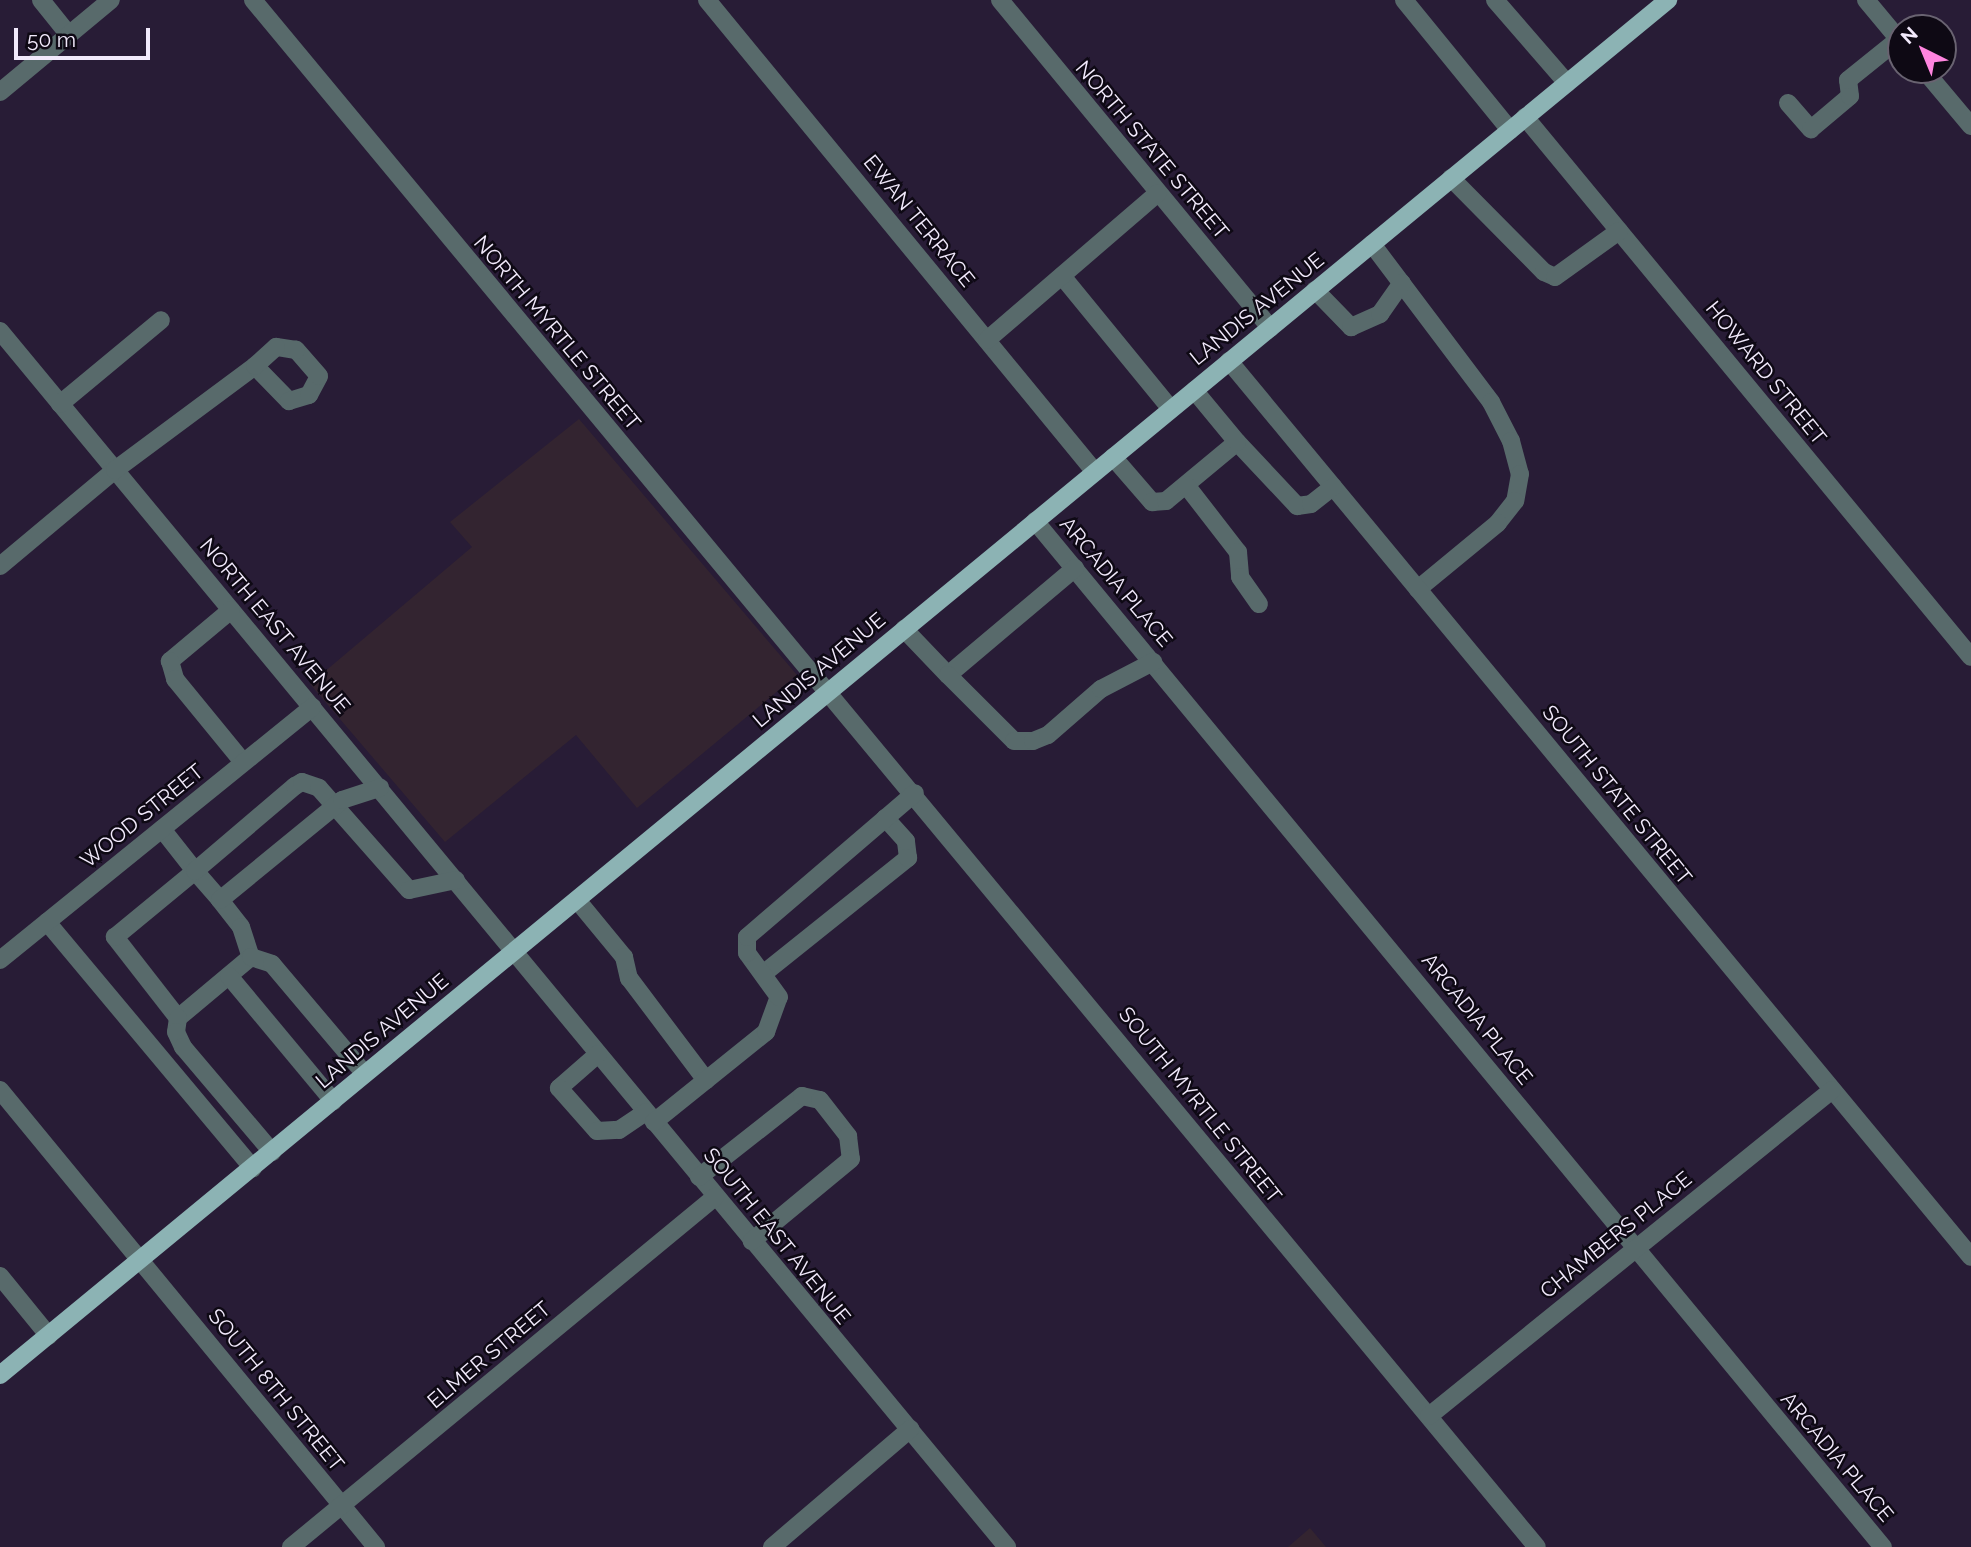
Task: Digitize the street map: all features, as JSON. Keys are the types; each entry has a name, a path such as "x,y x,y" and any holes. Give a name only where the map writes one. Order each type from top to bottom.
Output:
{"main road":[{"name":"LANDIS AVENUE","path":"0,1375 1668,0"}],"street":[{"path":"41,0 68,35"},
{"path":"0,92 111,0"},
{"name":"NORTH MYRTLE STREET","path":"253,0 829,691"},
{"name":"EWAN TERRACE","path":"707,0 1095,472"},
{"name":"NORTH STATE STREET","path":"1000,0 1270,328"},
{"path":"1405,0 1510,130"},
{"path":"1494,0 1567,83"},
{"path":"1866,0 1887,25"},
{"path":"1788,103 1811,129 1850,96 1848,80 1887,51"},
{"path":"1936,84 1971,126"},
{"name":"HOWARD STREET","path":"1525,117 1971,657"},
{"path":"1451,178 1544,272 1555,277 1619,231"},
{"path":"987,340 1158,193"},
{"path":"1372,244 1491,402 1511,441 1520,474 1515,501 1498,523 1418,589"},
{"path":"1062,276 1171,409"},
{"path":"1315,290 1351,327 1380,314 1402,283"},
{"path":"60,404 161,320"},
{"name":"NORTH EAST AVENUE","path":"0,331 515,951"},
{"name":"SOUTH STATE STREET","path":"1229,361 1971,1257"},
{"path":"0,566 115,470 255,366"},
{"path":"1194,390 1237,442 1297,506 1311,504 1333,486"},
{"path":"1113,457 1152,502 1166,501 1237,442"},
{"path":"1186,485 1238,552 1240,577 1259,604"},
{"name":"ARCADIA PLACE","path":"1035,521 1883,1547"},
{"path":"948,675 1075,568"},
{"path":"231,610 170,661 175,680 243,762"},
{"path":"904,629 1014,741 1048,736 1101,688 1153,662"},
{"name":"SOUTH MYRTLE STREET","path":"829,691 1537,1547"},
{"name":"WOOD STREET","path":"0,960 312,707"},
{"path":"178,1018 114,941 302,782 310,782 335,806 409,890 456,880"},
{"path":"220,901 348,796 380,788"},
{"path":"598,1054 559,1088 597,1131 619,1130 650,1117 706,1080 766,1031 779,997 747,953 747,937 915,793"},
{"path":"763,974 908,858 906,842 885,818"},
{"path":"162,829 241,927 251,957"},
{"path":"578,900 624,957 629,978 706,1080"},
{"path":"47,922 253,1168"},
{"name":"SOUTH EAST AVENUE","path":"515,951 715,1197 1007,1547"},
{"path":"251,957 178,1018 176,1032 183,1047 272,1152"},
{"path":"251,957 272,964 365,1074"},
{"path":"229,976 333,1101"},
{"name":"SOUTH 8TH STREET","path":"0,1090 376,1547"},
{"name":"CHAMBERS PLACE","path":"1429,1416 1832,1090"},
{"path":"699,1177 802,1096 820,1100 848,1136 851,1159 752,1241"},
{"name":"ELMER STREET","path":"290,1547 715,1197"},
{"path":"0,1276 49,1336"},
{"path":"772,1547 910,1429"}],"shaded area":[{"path":"579,419 797,675 637,808 576,735 445,842 310,684 472,547 450,522"},
{"path":"1310,1528 1326,1547 1288,1547"}]}
